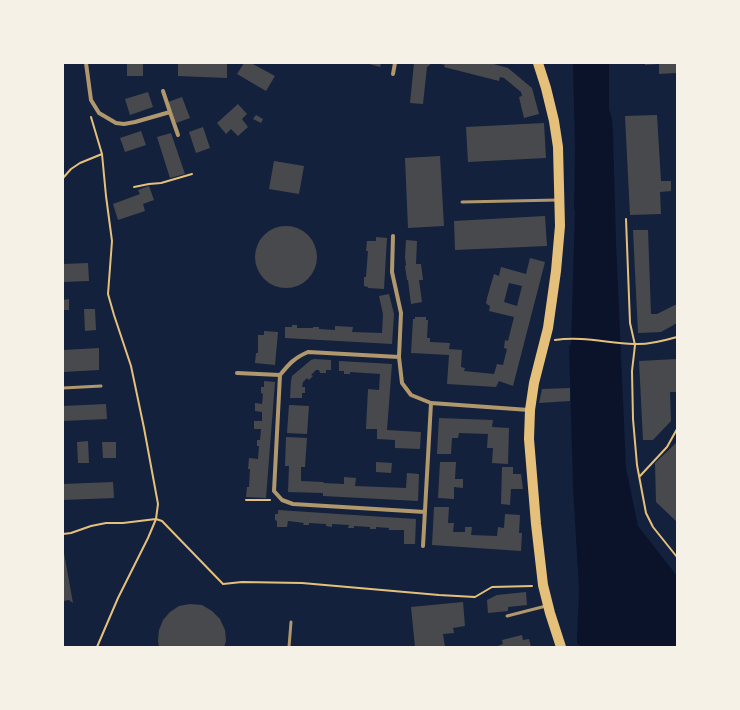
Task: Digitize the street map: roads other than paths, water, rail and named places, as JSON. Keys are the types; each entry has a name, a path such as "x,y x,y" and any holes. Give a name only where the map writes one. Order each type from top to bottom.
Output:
{"main road":[{"path":"538,63 554,120 558,147 560,226 556,271 548,328 534,383 530,410 530,439 536,524 543,585 561,647"}],"street":[{"path":"86,63 91,100 99,113 116,123 124,124 135,122 170,112"},
{"path":"393,74 395,63"},
{"path":"163,91 178,135"},
{"path":"394,236 392,272 401,313 399,357 402,383 411,395 431,403 530,410"},
{"path":"399,357 308,352 298,356 287,366 280,375 274,491 282,500 293,504 425,512"},
{"path":"237,373 280,375"},
{"path":"423,546 431,403"}],"lane":[{"path":"462,202 560,200"},
{"path":"63,388 101,386"},
{"path":"507,616 548,606"},
{"path":"290,647 291,622"}],"water":[{"path":"573,63 609,63 609,109 612,119 613,133 616,242 626,468 638,526 677,576 677,647 582,647 577,643 579,589 573,487 569,346 571,345 575,210"}]}
